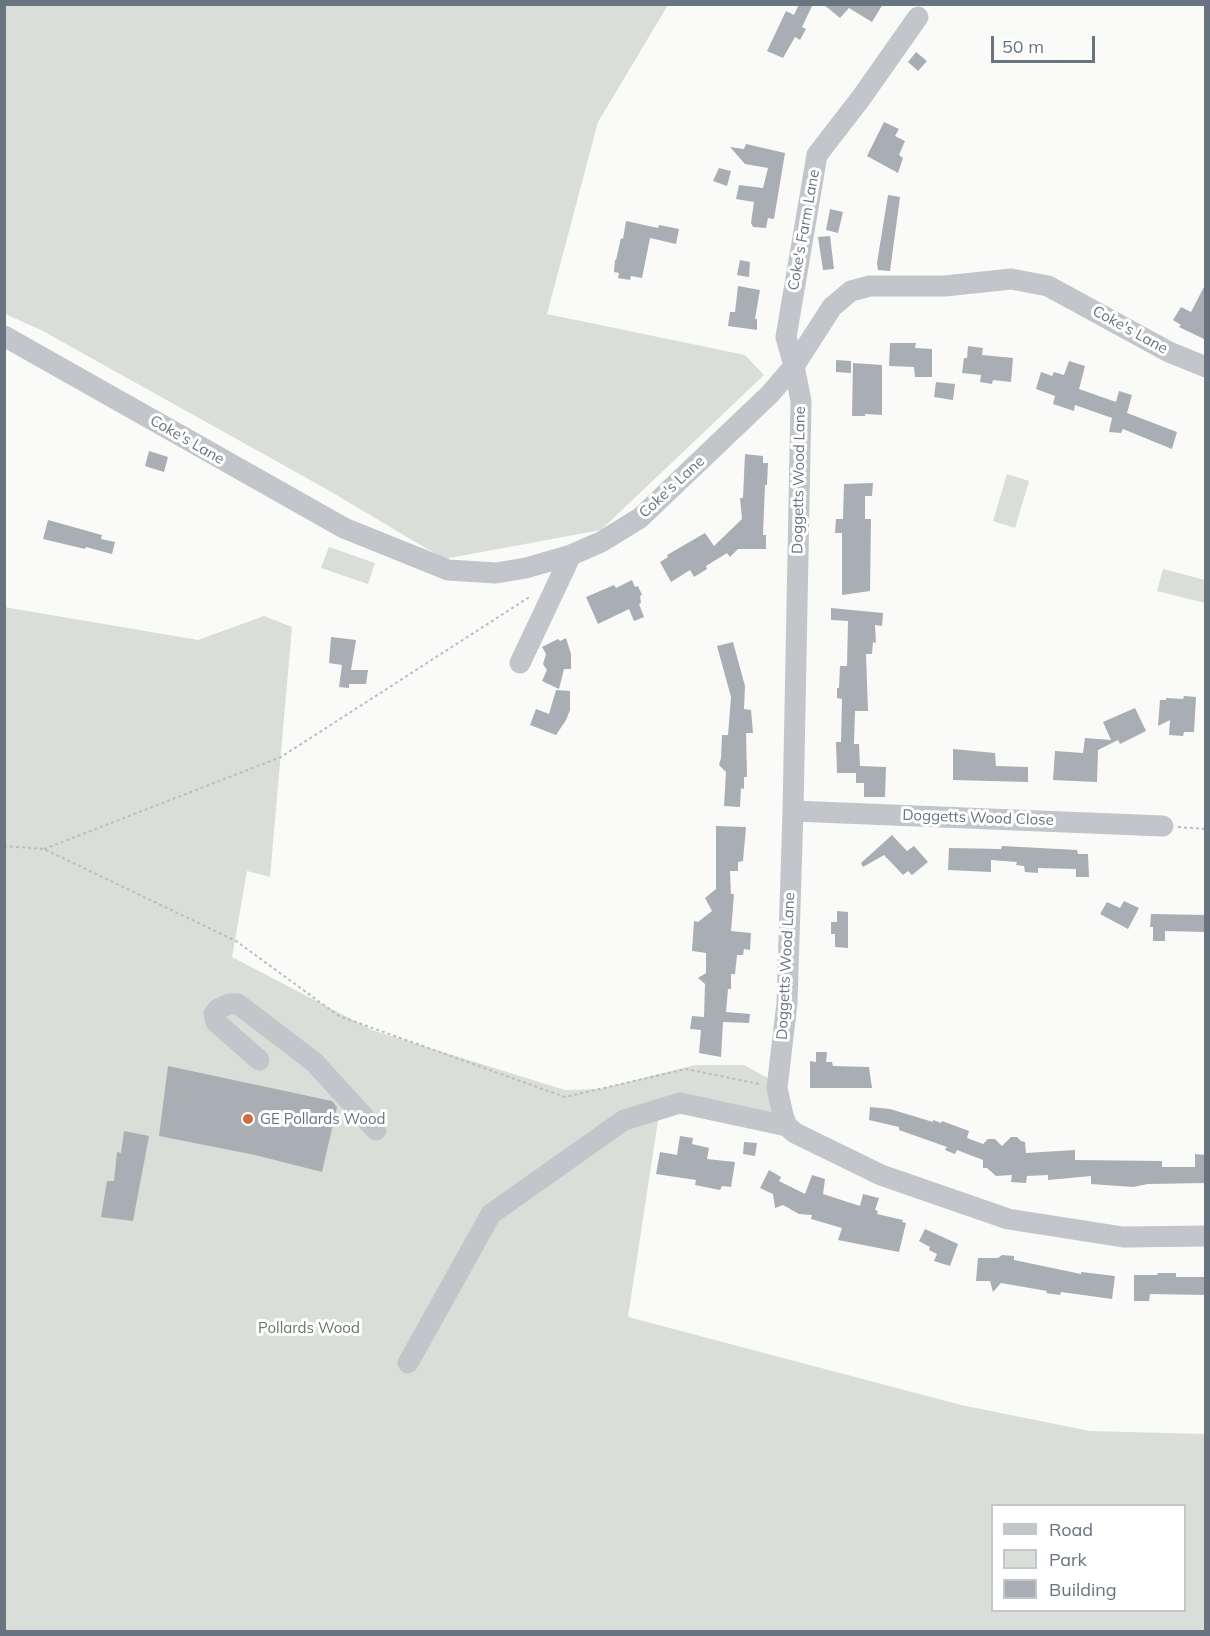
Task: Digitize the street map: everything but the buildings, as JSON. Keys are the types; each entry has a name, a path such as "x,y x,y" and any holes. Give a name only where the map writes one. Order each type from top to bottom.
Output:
{"street":[{"name":"Coke's Farm Lane","path":"794,366 786,337 817,155 861,98 918,17"},
{"name":"Coke's Lane","path":"4,336 344,528 448,570 496,573 526,568 571,555 601,542 640,518 770,394 794,366 832,307 851,291 870,286 945,286 1011,279 1048,286 1169,352 1206,367"},
{"name":"Doggetts Wood Lane","path":"787,1126 777,1088 787,1003 794,811 801,401 794,366"},
{"path":"520,663 571,555"},
{"name":"Doggetts Wood Close","path":"794,811 1163,826"},
{"path":"259,1060 216,1022 214,1014 218,1009 229,1004 238,1004 314,1062 376,1130"},
{"path":"408,1363 491,1214 624,1120 680,1103 787,1126 795,1133 881,1174 1008,1219 1123,1237 1206,1236"}],"path":[{"path":"44,849 281,757 532,595"},
{"path":"1163,826 1206,829"},
{"path":"4,846 44,849 236,941 339,1016 565,1097 686,1069 777,1088"}],"green space":[{"path":"5,5 668,5 598,122 547,314 745,355 764,375 601,530 444,559 328,490 41,330 5,314"},
{"path":"1007,474 1029,481 1015,528 993,521"},
{"path":"329,547 375,563 368,584 321,568"},
{"path":"1163,569 1205,580 1205,603 1157,591"},
{"name":"Pollards Wood","path":"4,607 198,640 264,616 292,627 270,877 247,871 232,957 372,1030 565,1090 600,1089 695,1065 744,1065 766,1077 773,1083 773,1113 659,1114 628,1317 961,1405 1090,1431 1205,1434 1205,1631 5,1631"}],"place":[{"name":"GE Pollards Wood","path":"248,1119"}]}
